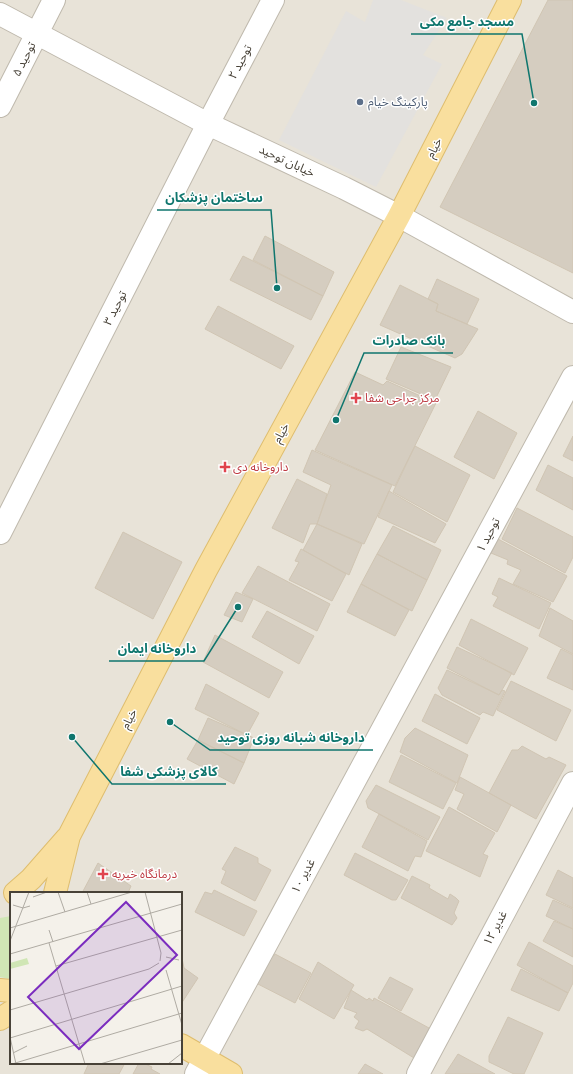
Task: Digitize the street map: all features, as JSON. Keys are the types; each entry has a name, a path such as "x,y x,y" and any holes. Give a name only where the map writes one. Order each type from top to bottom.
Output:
{"main road":[{"name":"خیام","path":"56,892 69,836 206,570 400,216 510,0"},
{"path":"16,892 31,879 69,836"},
{"path":"0,990 10,991"},
{"path":"0,1019 10,1013"},
{"path":"182,1046 200,1067 231,1074"}],"street":[{"name":"توحید ۵","path":"0,106 54,0"},
{"name":"توحید ۲","path":"208,124 273,0"},
{"name":"خیابان توحید","path":"0,14 208,124 400,216 573,312"},
{"name":"توحید ۳","path":"0,534 208,124"},
{"name":"توحید ۱","path":"402,693 573,377"},
{"name":"غدیر ۱۰","path":"200,1067 402,693"},
{"name":"غدیر ۱۲","path":"418,1074 573,783"}],"shaded area":[{"path":"0,0 573,0 573,1074 0,1074"},
{"name":"پارکینگ خیام","path":"373,0 401,0 447,18 423,55 442,64 376,187 279,140 346,11 365,22"}],"green space":[{"path":"10,916 10,979 0,977 0,918"}],"building":[{"path":"548,0 573,0 573,273 440,207"},
{"path":"265,236 334,272 323,296 253,260"},
{"path":"243,256 323,296 311,320 230,280"},
{"path":"437,279 479,299 467,324 436,311 438,304 428,299"},
{"path":"400,285 438,304 436,311 478,329 462,354 455,358 380,325"},
{"path":"218,306 294,346 281,369 205,329"},
{"path":"401,347 451,367 435,400 386,379"},
{"path":"355,372 383,385 387,381 436,403 395,486 315,450"},
{"path":"478,411 517,433 494,479 454,457"},
{"path":"573,436 573,461 563,456"},
{"path":"415,446 470,475 447,522 393,492"},
{"path":"312,450 392,485 364,544 317,524 331,485 303,472"},
{"path":"548,465 573,478 573,510 536,490"},
{"path":"297,479 327,494 317,524 310,524 303,543 272,528"},
{"path":"389,491 446,524 435,543 378,517"},
{"path":"517,508 573,537 573,557 565,573 502,539"},
{"path":"317,524 362,544 349,575 303,550"},
{"path":"393,526 441,550 427,580 377,554"},
{"path":"123,532 182,562 153,619 95,588"},
{"path":"498,539 567,576 553,602 513,584 521,570 507,564 508,560 491,553"},
{"path":"301,549 346,574 332,601 289,580 299,562 295,561"},
{"path":"377,554 427,580 412,611 361,584"},
{"path":"258,566 330,604 317,631 242,593"},
{"path":"499,578 551,603 539,629 493,606 498,597 492,594"},
{"path":"361,584 409,610 395,636 347,612"},
{"path":"236,592 253,599 242,622 224,615"},
{"path":"550,608 573,621 573,654 539,636"},
{"path":"267,611 314,636 299,664 252,637"},
{"path":"471,619 528,648 514,675 459,645"},
{"path":"215,635 283,672 269,698 203,662"},
{"path":"457,647 512,673 499,695 447,668"},
{"path":"561,649 573,655 573,690 547,678"},
{"path":"447,670 499,695 502,690 505,691 493,716 483,712 480,715 442,695 438,688"},
{"path":"511,681 571,710 556,741 497,710"},
{"path":"206,684 259,713 247,735 195,709"},
{"path":"435,694 480,718 467,744 422,721"},
{"path":"208,718 254,738 244,763 198,740"},
{"path":"415,728 468,755 457,783 400,752 405,738"},
{"path":"198,740 244,763 234,784 187,759"},
{"path":"522,746 546,759 549,757 566,765 536,819 489,793 512,750 518,750"},
{"path":"401,755 456,783 443,809 389,782"},
{"path":"460,777 511,805 497,832 457,809 464,794 455,790"},
{"path":"376,785 440,817 428,840 368,808 366,801"},
{"path":"449,807 495,833 483,854 488,856 480,877 426,851"},
{"path":"379,814 427,841 421,857 415,856 408,871 362,847"},
{"path":"235,847 258,858 258,863 271,870 255,901 221,883 226,871 222,869"},
{"path":"355,853 408,880 396,900 392,900 344,875"},
{"name":"درمانگاه خیریه","path":"98,863 131,886 128,892 83,892"},
{"path":"558,870 573,878 573,908 546,895"},
{"path":"412,876 430,885 429,888 448,899 450,894 459,901 454,913 457,918 452,925 401,898"},
{"path":"214,890 257,911 244,936 195,912 205,892 212,894"},
{"path":"553,900 573,909 573,929 546,916"},
{"path":"554,921 573,929 573,957 543,941"},
{"path":"529,942 573,966 573,983 568,993 517,965"},
{"path":"268,953 274,956 275,954 311,973 295,1003 254,982"},
{"path":"182,958 184,968 198,978 182,1002"},
{"path":"318,962 354,985 334,1019 299,999"},
{"path":"521,969 568,993 559,1011 511,990"},
{"path":"390,977 413,989 401,1011 378,998"},
{"path":"351,990 367,1000 369,998 373,1001 374,998 429,1028 419,1051 417,1051 414,1058 367,1029 363,1031 355,1028 359,1021 354,1017 357,1013 344,1008"},
{"path":"508,1017 543,1033 524,1074 514,1074 489,1062 489,1056"},
{"path":"458,1054 495,1074 445,1074"},
{"path":"89,1064 124,1064 119,1074 84,1074"},
{"path":"138,1064 145,1064 152,1067 151,1069 160,1074 133,1074"},
{"path":"365,1064 383,1074 358,1074"}],"place":[{"name":"پارکینگ خیام","path":"360,102"},
{"name":"مسجد جامع مکی","path":"534,103"},
{"name":"ساختمان پزشکان","path":"277,288"},
{"name":"مرکز جراحی شفا","path":"356,398"},
{"name":"بانک صادرات","path":"336,420"},
{"name":"داروخانه دی","path":"225,467"},
{"name":"داروخانه ایمان","path":"238,607"},
{"name":"داروخانه شبانه روزی توحید","path":"170,722"},
{"name":"کالای پزشکی شفا","path":"72,737"},
{"name":"درمانگاه خیریه","path":"103,874"}]}
